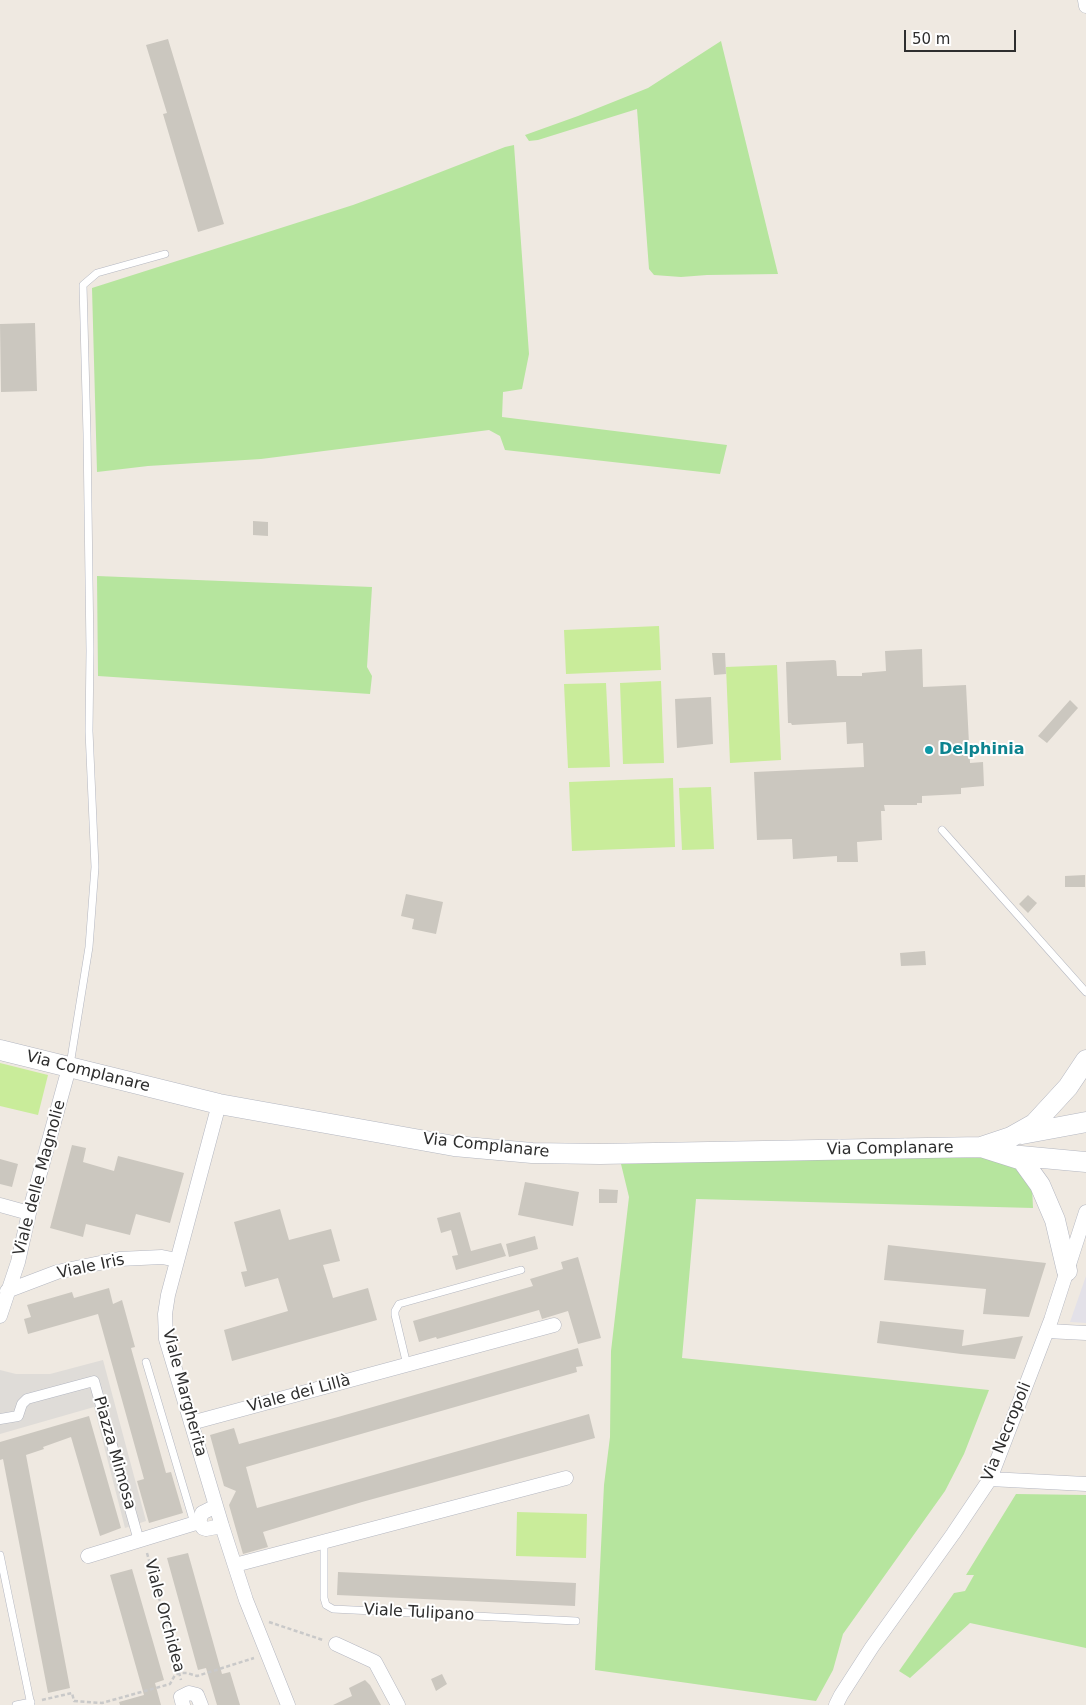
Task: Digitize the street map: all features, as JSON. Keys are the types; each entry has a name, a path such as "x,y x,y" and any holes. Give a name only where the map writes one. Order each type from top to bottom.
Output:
{"main road":[{"name":"Via Complanare","path":"0,1050 219,1104 454,1146 532,1153 1008,1146"},
{"path":"1008,1146 1034,1124 1068,1088 1086,1060"},
{"path":"1008,1146 1086,1122"},
{"path":"1008,1146 1086,1162"},
{"path":"1008,1146 1022,1160 1040,1185 1055,1220 1067,1272"}],"street":[{"path":"1085,0 1086,6"},
{"name":"Viale delle Magnolie","path":"0,1316 18,1262 29,1213 70,1068"},
{"name":"Viale Margherita","path":"219,1104 168,1295 165,1326 166,1339 222,1526 255,1621 288,1705"},
{"path":"0,1205 29,1213"},
{"name":"Via Necropoli","path":"836,1705 872,1647 990,1479 1047,1331 1086,1212"},
{"name":"Viale Iris","path":"7,1291 57,1272 119,1259 162,1257 177,1260"},
{"name":"Viale dei Lillà","path":"190,1423 554,1325"},
{"path":"1047,1331 1086,1333"},
{"name":"Piazza Mimosa","path":"0,1419 18,1416 26,1399 94,1381 142,1540"},
{"path":"235,1565 566,1478"},
{"path":"990,1479 1086,1484"},
{"path":"88,1556 197,1522 202,1512 216,1506"},
{"path":"197,1522 206,1529 222,1526"},
{"path":"336,1644 375,1662 398,1705"},
{"name":"Viale Orchidea","path":"184,1699 196,1694 201,1705"}],"lane":[{"path":"70,1068 89,947 95,867 89,731 88,482 84,285 97,272 164,254"},
{"path":"942,830 1086,992"},
{"path":"407,1365 395,1315 395,1311 400,1304 520,1270"},
{"name":"Viale Margherita","path":"146,1362 197,1522"},
{"name":"Viale Tulipano","path":"324,1542 324,1598 326,1605 333,1609 576,1621"},
{"path":"0,1555 31,1704 16,1705"}],"path":[{"name":"Viale Orchidea","path":"142,1540 180,1673 184,1699"},
{"path":"255,1621 268,1622 336,1644"},
{"path":"74,1701 102,1703 170,1684 175,1674 187,1673 197,1676 268,1654"},
{"path":"31,1704 72,1693 75,1705"}],"shaded area":[{"path":"1086,1276 1086,1323 1070,1322"},
{"path":"103,1360 146,1521 125,1528 94,1407 0,1434 0,1370 16,1374 50,1374"}],"green space":[{"path":"721,41 778,274 681,277 654,275 649,269 637,109 538,140 529,141 525,135 648,88"},
{"path":"514,145 529,354 522,389 503,392 502,417 727,445 720,474 505,450 500,436 489,430 261,459 148,466 97,472 92,288 353,205"},
{"path":"97,576 372,587 367,667 372,676 370,694 98,676"},
{"path":"659,626 661,670 566,674 564,630"},
{"path":"777,665 781,760 730,763 726,667"},
{"path":"661,681 664,763 623,764 620,683"},
{"path":"606,683 610,767 568,768 564,684"},
{"path":"673,778 675,847 572,851 569,782"},
{"path":"711,787 714,849 682,850 679,788"},
{"path":"0,1063 48,1075 38,1115 0,1106"},
{"path":"992,1158 1022,1171 1032,1186 1033,1208 696,1199 682,1358 989,1390 964,1454 945,1491 843,1634 833,1670 816,1701 595,1670 604,1485 610,1437 611,1351 629,1197 621,1164 703,1160"},
{"path":"1016,1494 1086,1495 1086,1648 970,1623 910,1678 899,1671 954,1593 965,1591 974,1575 966,1575"},
{"path":"517,1512 587,1514 586,1558 516,1556"}],"building":[{"path":"168,39 224,224 198,232 163,114 167,113 146,45"},
{"path":"35,323 37,391 1,392 0,324"},
{"path":"253,521 268,522 268,536 253,535"},
{"name":"Delphinia","path":"922,649 923,687 966,685 970,763 983,762 984,786 961,788 961,794 922,796 922,803 917,803 917,805 884,805 885,811 881,811 882,840 857,842 858,862 837,862 837,856 793,859 792,839 757,840 754,772 864,767 863,743 847,744 846,722 792,725 788,723 786,662 834,660 836,661 837,676 862,676 862,673 886,671 885,651"},
{"path":"712,653 725,653 726,674 714,675"},
{"path":"711,697 713,744 677,748 675,699"},
{"path":"1070,700 1078,708 1047,743 1038,736"},
{"path":"1085,875 1085,887 1065,887 1065,876"},
{"path":"406,894 443,902 436,934 412,929 414,919 401,916"},
{"path":"1028,895 1037,903 1028,913 1019,904"},
{"path":"925,951 926,965 901,966 900,953"},
{"path":"72,1145 86,1148 83,1162 114,1171 118,1156 184,1173 170,1223 136,1214 130,1235 86,1224 83,1237 50,1228"},
{"path":"0,1159 18,1164 12,1187 0,1184"},
{"path":"525,1182 579,1192 573,1226 518,1215"},
{"path":"599,1189 618,1190 617,1203 599,1203"},
{"path":"280,1209 289,1240 331,1229 340,1261 323,1265 333,1298 368,1288 377,1320 232,1361 224,1330 288,1311 278,1278 245,1287 241,1272 247,1271 234,1222"},
{"path":"460,1212 471,1251 501,1243 506,1256 456,1270 452,1256 458,1255 451,1230 441,1233 437,1218"},
{"path":"535,1236 538,1249 509,1257 506,1244"},
{"path":"888,1245 1046,1263 1029,1317 983,1314 986,1289 884,1280"},
{"path":"578,1257 601,1338 578,1344 568,1311 542,1319 539,1310 437,1339 436,1337 419,1342 413,1321 533,1286 530,1279 563,1269 561,1262"},
{"path":"109,1288 113,1304 122,1300 135,1347 131,1348 166,1473 171,1472 183,1513 149,1523 137,1481 144,1479 98,1314 28,1334 24,1319 31,1317 27,1305 72,1292 74,1298"},
{"path":"880,1321 964,1330 962,1346 1023,1336 1015,1359 961,1354 877,1343"},
{"path":"578,1348 583,1366 576,1367 577,1372 246,1467 257,1508 589,1414 595,1438 362,1502 263,1532 268,1547 243,1554 229,1505 236,1491 224,1486 210,1435 234,1428 239,1444"},
{"path":"89,1416 121,1528 100,1536 71,1437 26,1455 70,1688 48,1693 3,1459 0,1460 0,1442"},
{"path":"188,1553 222,1674 230,1672 240,1705 217,1705 206,1668 198,1670 167,1558"},
{"path":"132,1569 164,1680 155,1683 161,1705 120,1705 119,1702 144,1695 110,1575"},
{"path":"338,1572 576,1583 575,1606 337,1595"},
{"path":"442,1674 447,1684 436,1691 431,1679"},
{"path":"365,1680 370,1685 381,1705 333,1705 352,1696 349,1688"}],"place":[{"name":"Delphinia","path":"929,750"}]}
